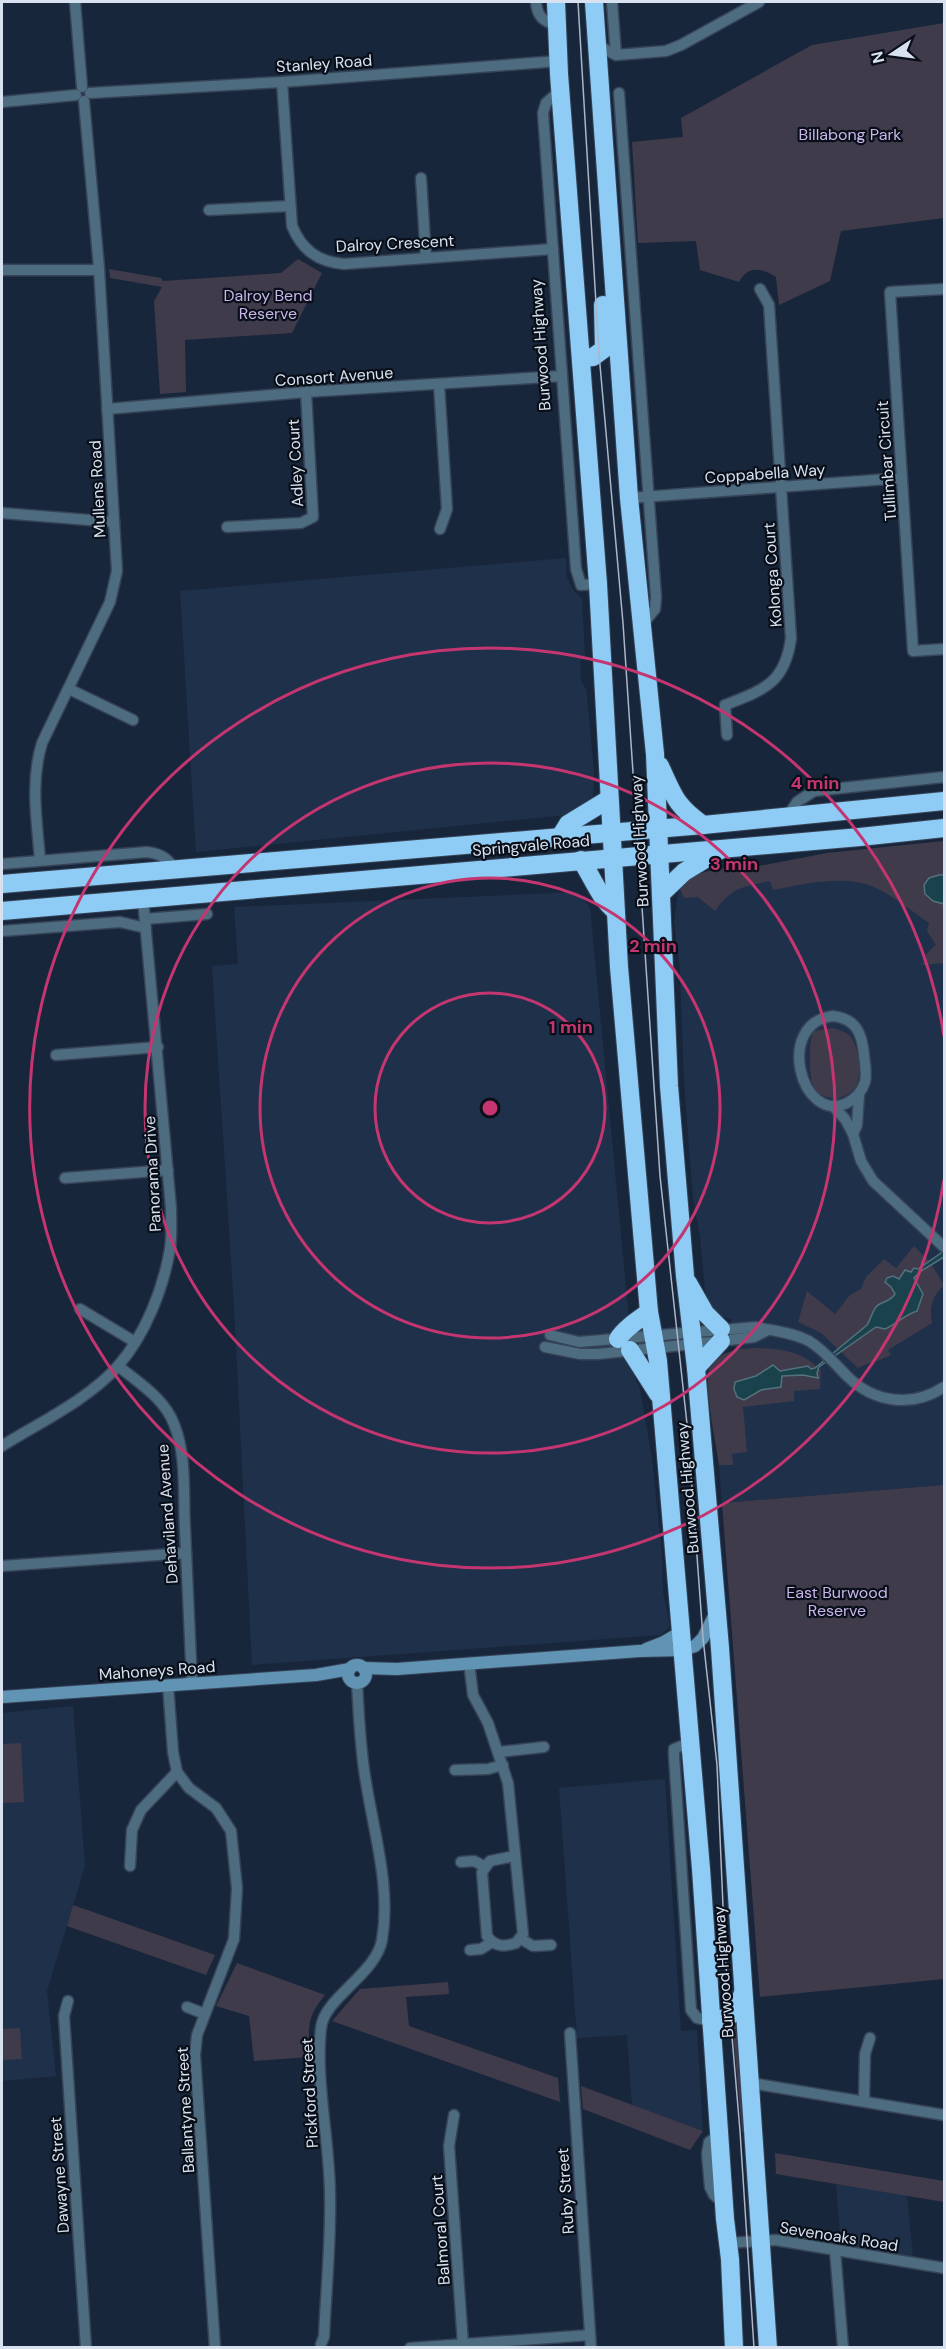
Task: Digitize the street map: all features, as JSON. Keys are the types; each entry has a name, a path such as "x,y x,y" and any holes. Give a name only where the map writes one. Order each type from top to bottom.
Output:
{"highway":[{"name":"Burwood Highway","path":"556,2 581,358 590,585 649,1312 660,1398 691,1742 734,2348"},
{"name":"Burwood Highway","path":"594,2 629,498 655,754 667,1058 684,1276 696,1368 717,1610 768,2348"},
{"path":"581,358 593,357 604,349 603,293 614,280"},
{"path":"655,754 675,801 687,814 703,825"},
{"path":"560,837 568,824 609,799"},
{"name":"Springvale Road","path":"2,884 658,829 945,801"},
{"path":"901,807 906,822 925,830"},
{"name":"Springvale Road","path":"2,911 945,828"},
{"path":"662,893 684,872 722,849"},
{"path":"581,860 596,884 602,899 615,911"},
{"path":"684,1276 703,1310 721,1335 696,1368"},
{"path":"649,1312 624,1330 624,1345 660,1398"},
{"path":"711,2020 724,2019 734,2013 744,1991"}],"main road":[{"path":"683,1650 695,1646 703,1638 717,1610"},
{"name":"Mahoneys Road","path":"639,1651 664,1642 681,1632"},
{"name":"Mahoneys Road","path":"2,1697 315,1676 357,1676 397,1669 469,1663 683,1650"}],"street":[{"name":"Mullens Road","path":"40,860 35,772 42,743 112,595 117,571 99,270 75,2"},
{"path":"536,2 537,11 542,18 557,25"},
{"path":"599,75 616,55 612,2"},
{"path":"596,42 616,55 666,51 681,45 755,2"},
{"name":"Stanley Road","path":"2,102 83,94 559,61"},
{"name":"Dalroy Crescent","path":"282,82 292,226 307,251 333,263 344,264 553,249"},
{"name":"Burwood Highway","path":"561,90 546,103 543,113 576,569 590,585"},
{"path":"619,93 657,604 653,613 642,625"},
{"path":"602,126 623,153"},
{"path":"421,178 426,258"},
{"path":"209,210 290,206"},
{"path":"2,270 99,270"},
{"path":"760,289 769,305 781,486"},
{"name":"Tullimbar Circuit","path":"945,289 890,292 913,651 945,649"},
{"name":"Consort Avenue","path":"107,409 562,376"},
{"path":"439,384 447,508 440,529"},
{"name":"Adley Court","path":"227,527 300,523 313,518 306,393"},
{"name":"Coppabella Way","path":"629,498 902,478"},
{"name":"Kolonga Court","path":"728,735 725,705 750,697 768,686 786,662 791,628 781,486"},
{"path":"2,513 114,522"},
{"path":"69,689 133,720"},
{"path":"787,817 797,802 814,791 945,777"},
{"path":"2,864 147,852 163,856 175,870"},
{"name":"Panorama Drive","path":"2,1444 88,1392 118,1366 135,1342 161,1286 170,1248 171,1208 143,899"},
{"path":"107,922 121,901"},
{"path":"2,931 107,922 146,924 207,914"},
{"path":"853,1134 857,1125 859,1095 864,1086 866,1074 861,1034 854,1024 844,1018 833,1016 823,1018 809,1028 802,1038 801,1073 804,1083 823,1103 833,1106 844,1104 859,1095"},
{"path":"56,1055 158,1047"},
{"path":"833,1106 845,1119 853,1134 861,1161 873,1181 941,1243"},
{"path":"65,1178 168,1170"},
{"path":"80,1309 135,1342"},
{"path":"545,1347 580,1354 624,1345 721,1335 756,1327 766,1331 799,1336 824,1353 848,1377 869,1393 894,1400 926,1397 945,1387"},
{"path":"550,1335 579,1342 624,1345 654,1342"},
{"name":"Dehaviland Avenue","path":"118,1366 155,1396 166,1409 174,1424 181,1454 192,1684"},
{"path":"2,1566 186,1553"},
{"path":"469,1663 473,1695 488,1723 499,1752 511,1800 514,1856 523,1927 521,1939"},
{"name":"Pickford Street","path":"322,2346 330,2196 320,2053 321,2026 324,2015 364,1972 381,1942 384,1910 380,1852 366,1782 357,1676"},
{"path":"130,1866 132,1830 141,1810 177,1772 173,1752 168,1685"},
{"path":"499,1752 544,1747"},
{"path":"455,1770 488,1769 503,1765"},
{"name":"Ballantyne Street","path":"177,1772 189,1788 216,1808 231,1832 237,1888 234,1939 197,2035 195,2055 215,2348"},
{"path":"514,1856 490,1862 484,1866 482,1872 486,1928 487,1936 499,1945 508,1946 521,1939"},
{"path":"461,1862 474,1861 484,1866"},
{"path":"521,1939 533,1946 551,1945"},
{"path":"470,1950 481,1949 492,1942"},
{"name":"Dawayne Street","path":"68,2001 64,2016 86,2348"},
{"path":"187,2007 205,2013"},
{"name":"Ruby Street","path":"570,2033 591,2348"},
{"path":"864,2101 865,2054 870,2038"},
{"path":"751,2083 945,2115"},
{"name":"Balmoral Court","path":"454,2115 449,2146 463,2344"},
{"name":"Sevenoaks Road","path":"728,2243 777,2240 945,2268"},
{"path":"835,2250 843,2348"},
{"path":"410,2348 590,2335"}],"shaded area":[{"path":"566,558 567,578 574,591 582,598 585,657 580,661 581,681 587,696 594,772 593,797 566,815 196,852 180,591"},
{"path":"944,841 944,1485 722,1503 707,1373 718,1358 736,1349 731,1319 719,1316 710,1308 705,1290 700,1236 693,1199 684,1082 680,971 674,922 678,892 699,874 715,869 759,866 827,853"},
{"path":"944,875 944,904 933,901 925,894 924,885 929,878"},
{"path":"577,892 590,907 633,1361 629,1365 640,1389 652,1458 662,1554 663,1592 670,1626 661,1635 252,1665 234,1306 212,966 238,964 234,907"},
{"path":"944,1251 944,1257 914,1278 923,1294 917,1311 885,1329 876,1327 819,1367 818,1378 803,1375 782,1376 781,1387 761,1390 744,1400 737,1397 734,1389 735,1382 756,1376 773,1365 780,1371 808,1366 811,1369 815,1368 867,1325 876,1307 895,1294 885,1282 887,1278 893,1276 899,1279 905,1270 911,1272 914,1268 918,1269"},
{"path":"73,1706 85,1866 47,1991 56,2076 2,2081 2,1713"},
{"path":"665,1779 681,2031 697,2030 703,2131 632,2105 627,2035 577,2038 559,1788"},
{"path":"836,2184 907,2195 913,2258 841,2246"}],"green space":[{"name":"Billabong Park","path":"944,23 944,218 841,231 830,281 779,305 776,277 766,272 751,271 739,282 700,270 696,241 638,243 632,142 683,137 681,118 812,45"},
{"name":"Dalroy Bend Reserve","path":"298,259 322,273 292,333 185,340 186,392 160,394 154,301 162,287 110,278 109,269 161,278 163,281 281,273"},
{"path":"944,841 944,963 921,965 926,959 924,956 936,945 927,931 929,923 895,899 867,884 825,881 773,890 770,881 738,889 727,897 715,911 698,897 684,898 680,888 683,883 699,874 715,869 759,866 827,853"},
{"path":"833,1028 850,1036 856,1047 859,1062 859,1077 855,1088 838,1099 818,1093 810,1072 810,1047 814,1031"},
{"path":"914,1246 930,1262 944,1285 932,1302 932,1323 888,1350 891,1355 858,1368 821,1333 798,1322 807,1291 835,1314 850,1295 861,1289 866,1277 884,1259 896,1268"},
{"path":"757,1348 783,1350 807,1359 821,1371 820,1389 794,1391 794,1401 743,1407 747,1452 732,1454 733,1465 719,1465 710,1413 708,1372 715,1360 726,1353"},
{"name":"East Burwood Reserve","path":"944,1485 944,1979 760,1997 722,1503"},
{"path":"21,1743 24,1802 2,1803 2,1744"},
{"path":"73,1905 215,1955 206,1975 67,1926"},
{"path":"237,1963 325,1995 311,2017 310,2057 254,2061 249,2016 216,2006"},
{"path":"448,1982 449,1994 406,1997 409,2026 558,2078 560,2102 332,2021 360,1989"},
{"path":"736,2017 746,2132 742,2132 732,2021"},
{"path":"20,2028 22,2059 2,2060 2,2029"},
{"path":"581,2086 703,2131 690,2150 583,2109"},
{"path":"775,2153 944,2181 944,2202 776,2174"}],"tram line":[{"path":"578,2 599,354 623,623 660,1176 688,1433 703,1638 717,1765 725,1954 740,2131 754,2348"}]}
